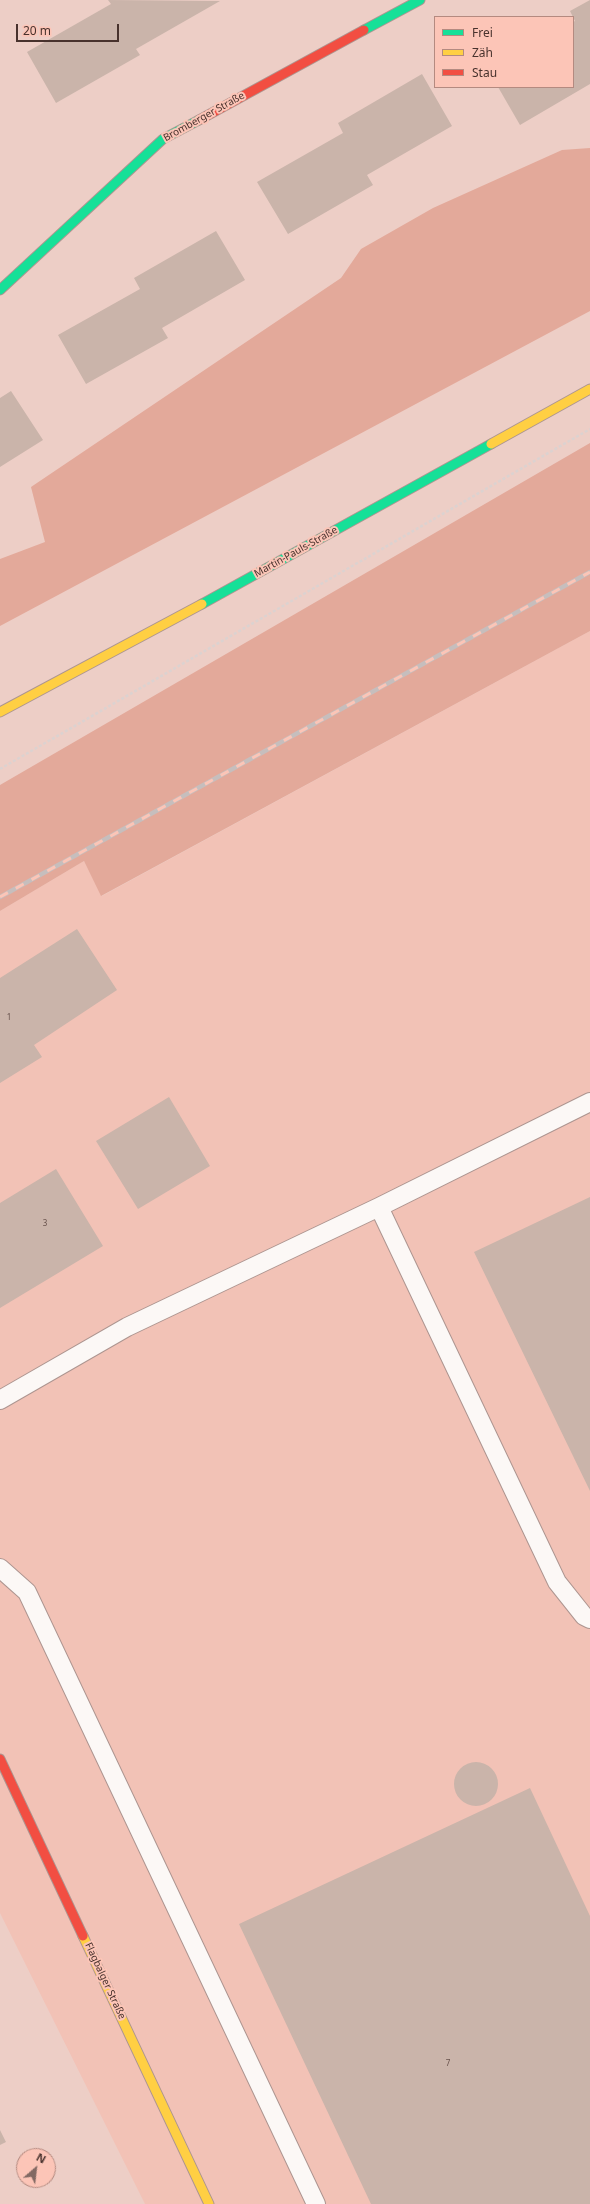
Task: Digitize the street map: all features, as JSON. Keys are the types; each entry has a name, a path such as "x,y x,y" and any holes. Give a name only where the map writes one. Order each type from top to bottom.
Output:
{"street":[{"name":"Bromberger Straße","path":"0,290 163,139 420,0"},
{"name":"Martin-Pauls-Straße","path":"0,712 216,596 590,388"},
{"name":"Flagbalger Straße","path":"0,1759 209,2204"}],"lane":[{"path":"0,1400 127,1328 379,1207 590,1102"},
{"path":"379,1207 557,1582 584,1616 590,1619"},
{"path":"0,1568 27,1592 316,2204"}],"path":[{"path":"0,769 590,429"}],"shaded area":[{"path":"590,148 590,311 0,626 0,559 45,542 31,487 341,278 361,249 433,208 562,150"},
{"path":"590,443 590,631 101,896 84,861 0,911 0,785"},
{"path":"590,631 590,2204 145,2204 0,1913 0,911 84,861 102,896"}],"building":[{"path":"108,0 220,1 136,49 140,55 56,103 27,52 111,4"},
{"path":"590,0 590,84 520,125 499,88 574,88 575,21 574,16 570,11"},
{"path":"422,74 452,126 367,175 373,185 288,234 257,182 343,133 338,123"},
{"path":"216,231 245,280 162,328 168,338 86,384 58,335 140,289 134,278"},
{"path":"11,391 43,440 0,467 0,398"},
{"path":"77,929 117,990 34,1045 42,1057 0,1083 0,978"},
{"path":"169,1097 210,1166 138,1209 96,1141"},
{"path":"56,1169 103,1246 0,1308 0,1203"},
{"path":"590,1197 590,1491 474,1252"},
{"path":"472,1762 480,1762 492,1768 498,1780 498,1788 492,1800 480,1806 472,1806 460,1800 454,1788 454,1780 460,1768"},
{"path":"530,1788 590,1916 590,2204 371,2204 239,1924"},
{"path":"0,2130 6,2142 0,2145"}],"railway":[{"path":"0,897 590,572"}],"traffic: fast":[{"path":"364,30 420,0"},
{"path":"0,290 163,139 199,120"},
{"path":"202,604 491,444"}],"traffic: slow":[{"path":"491,444 590,389"},
{"path":"0,712 202,604"},
{"path":"83,1936 209,2204"}],"traffic: jam":[{"path":"199,120 364,30"},
{"path":"0,1759 83,1936"}]}
